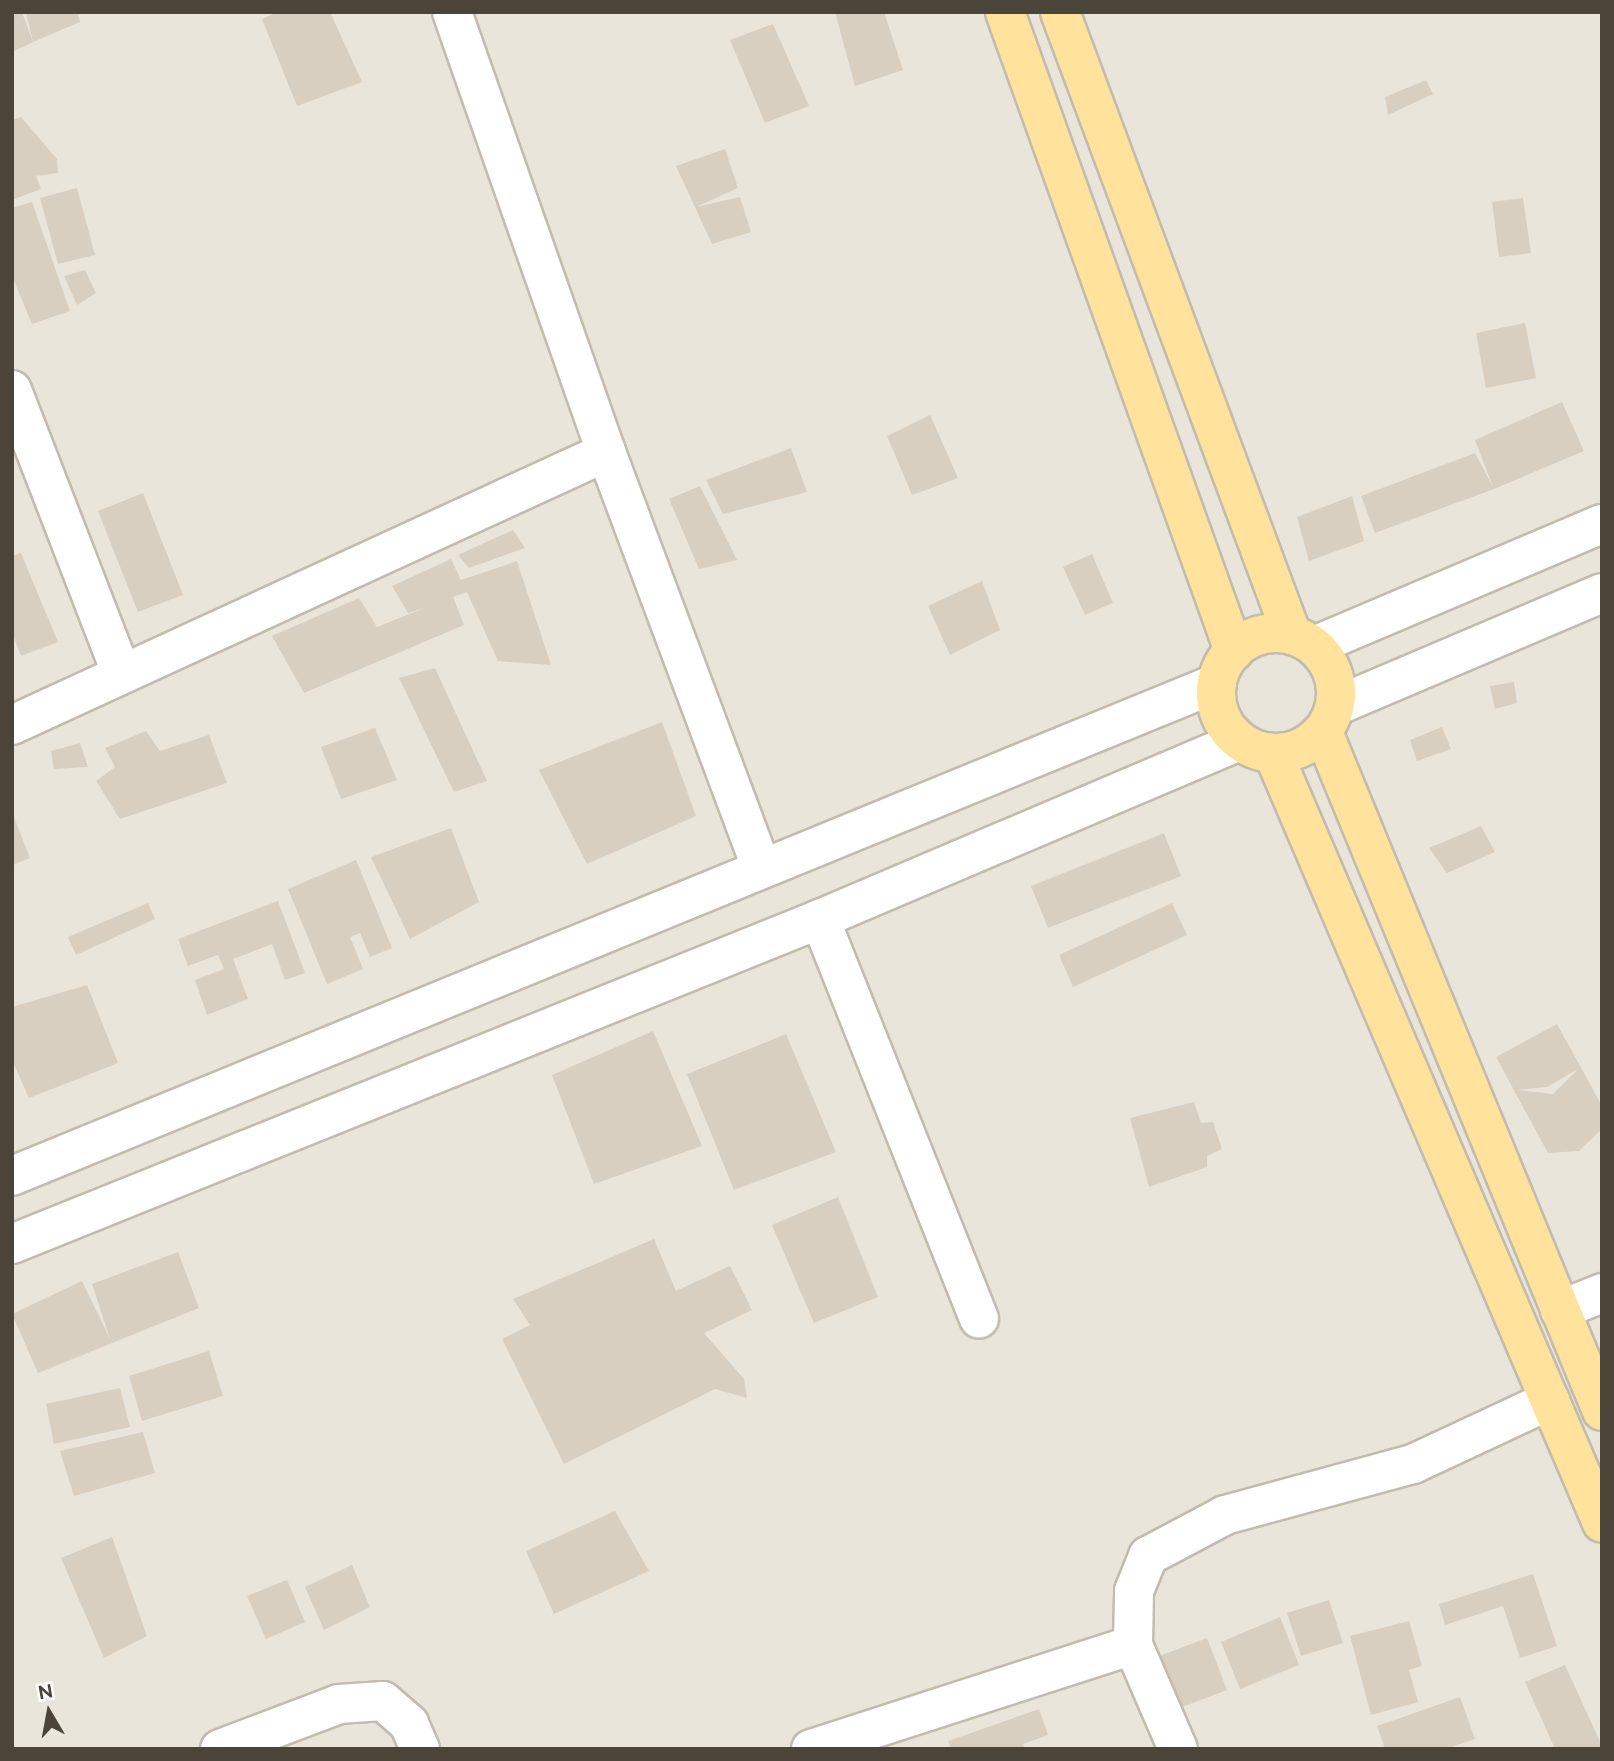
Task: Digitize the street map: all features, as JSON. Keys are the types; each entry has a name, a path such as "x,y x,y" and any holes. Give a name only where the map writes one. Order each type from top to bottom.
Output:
{"main road":[{"path":"1005,12 1225,667 1217,705 1256,747 1550,1400 1602,1523"},
{"path":"1060,12 1303,641 1336,683 1329,719 1560,1311 1602,1411"},
{"path":"1225,667 1251,639 1303,641"},
{"path":"1256,747 1300,748 1329,719"}],"street":[{"path":"452,12 606,453 761,866"},
{"path":"12,390 121,673"},
{"path":"12,725 606,453"},
{"path":"1303,641 1602,524"},
{"path":"1329,719 1602,593"},
{"path":"12,1176 761,866 1225,667"},
{"path":"12,1244 1256,747"},
{"path":"820,919 979,1318"},
{"path":"1560,1311 1602,1293"},
{"path":"1178,1749 1133,1646 1134,1591 1148,1556 1224,1515 1413,1464 1550,1400"},
{"path":"811,1749 1133,1646"},
{"path":"220,1749 339,1704 383,1701 409,1724 420,1749"}],"shaded area":[{"path":"12,12 1602,12 1602,1749 12,1749"}],"building":[{"path":"12,12 22,12 33,42 12,52"},
{"path":"26,12 77,12 80,22 33,42"},
{"path":"277,12 330,12 362,82 297,106 262,19"},
{"path":"835,12 884,12 903,70 855,86"},
{"path":"773,24 809,106 765,123 730,40"},
{"path":"1426,80 1433,94 1388,115 1385,97"},
{"path":"21,117 57,159 58,173 36,176 41,189 12,200 12,120"},
{"path":"725,149 738,188 696,207 740,197 751,232 712,244 676,166"},
{"path":"77,188 95,255 58,264 40,198"},
{"path":"1523,198 1531,253 1499,257 1492,202"},
{"path":"32,202 70,311 32,324 12,276 12,208"},
{"path":"85,270 96,293 77,305 64,276"},
{"path":"1525,323 1536,378 1486,388 1476,333"},
{"path":"1562,402 1584,451 1494,489 1375,533 1361,496 1475,453 1493,487 1475,440"},
{"path":"930,415 958,478 912,495 887,436"},
{"path":"791,448 807,492 723,514 706,480"},
{"path":"700,486 737,560 699,569 669,499"},
{"path":"143,493 183,595 138,612 98,511"},
{"path":"1352,496 1364,541 1309,561 1297,517"},
{"path":"513,530 525,548 469,568 458,555"},
{"path":"21,553 58,642 21,656 12,632 12,556"},
{"path":"1092,554 1113,603 1085,615 1063,567"},
{"path":"451,559 461,580 517,561 551,665 498,661 467,592 453,597 464,625 304,693 272,636 359,598 377,627 427,607 408,613 392,586"},
{"path":"982,581 1000,630 950,655 928,606"},
{"path":"435,668 487,781 454,792 399,678"},
{"path":"1514,682 1517,703 1495,709 1490,686"},
{"path":"662,722 696,816 587,864 539,770"},
{"path":"1442,727 1451,749 1417,761 1410,740"},
{"path":"375,728 397,780 341,799 321,747"},
{"path":"146,731 160,751 209,735 227,783 120,819 96,781 115,767 105,748"},
{"path":"80,743 88,767 54,769 51,751"},
{"path":"12,812 30,858 12,865"},
{"path":"1481,826 1495,852 1447,873 1429,848"},
{"path":"451,828 479,902 410,939 371,857"},
{"path":"1164,833 1181,876 1048,928 1031,886"},
{"path":"356,860 392,948 370,957 360,933 350,937 363,969 327,984 288,889"},
{"path":"278,901 305,973 285,980 272,944 233,959 248,999 207,1015 195,980 224,969 218,955 188,966 178,939"},
{"path":"148,903 155,919 76,955 68,937"},
{"path":"1172,903 1187,935 1073,987 1059,955"},
{"path":"87,985 118,1063 29,1098 12,1060 12,1007"},
{"path":"1557,1024 1602,1106 1602,1129 1579,1151 1548,1153 1496,1057","holes":["1578,1069 1553,1094 1517,1090 1547,1087"]},
{"path":"653,1031 702,1146 594,1184 552,1075"},
{"path":"786,1034 836,1152 734,1190 687,1074"},
{"path":"1194,1102 1201,1123 1213,1122 1222,1149 1207,1156 1207,1167 1149,1187 1130,1118"},
{"path":"838,1197 878,1297 814,1323 772,1225"},
{"path":"654,1239 676,1291 730,1266 752,1310 704,1333 744,1379 747,1398 715,1389 564,1464 502,1339 530,1325 513,1299"},
{"path":"178,1252 199,1308 38,1373 12,1314 82,1281 110,1339 92,1284"},
{"path":"209,1351 223,1396 142,1421 129,1376"},
{"path":"120,1388 130,1427 54,1444 46,1404"},
{"path":"143,1432 155,1473 74,1496 60,1451"},
{"path":"615,1511 649,1571 554,1614 526,1551"},
{"path":"112,1537 147,1636 104,1658 61,1558"},
{"path":"352,1565 370,1607 324,1630 305,1587"},
{"path":"1533,1574 1557,1646 1520,1658 1503,1606 1445,1625 1439,1604"},
{"path":"287,1580 305,1622 266,1639 247,1596"},
{"path":"1329,1600 1343,1643 1301,1656 1287,1613"},
{"path":"1280,1617 1299,1665 1240,1689 1221,1642"},
{"path":"1409,1621 1422,1666 1409,1670 1418,1702 1371,1715 1350,1636"},
{"path":"1207,1638 1227,1690 1177,1709 1157,1657"},
{"path":"1565,1665 1602,1749 1555,1749 1525,1682"},
{"path":"1460,1697 1475,1739 1446,1749 1385,1749 1377,1726"},
{"path":"1039,1709 1048,1735 1023,1744 1025,1749 951,1749 948,1741"}]}
